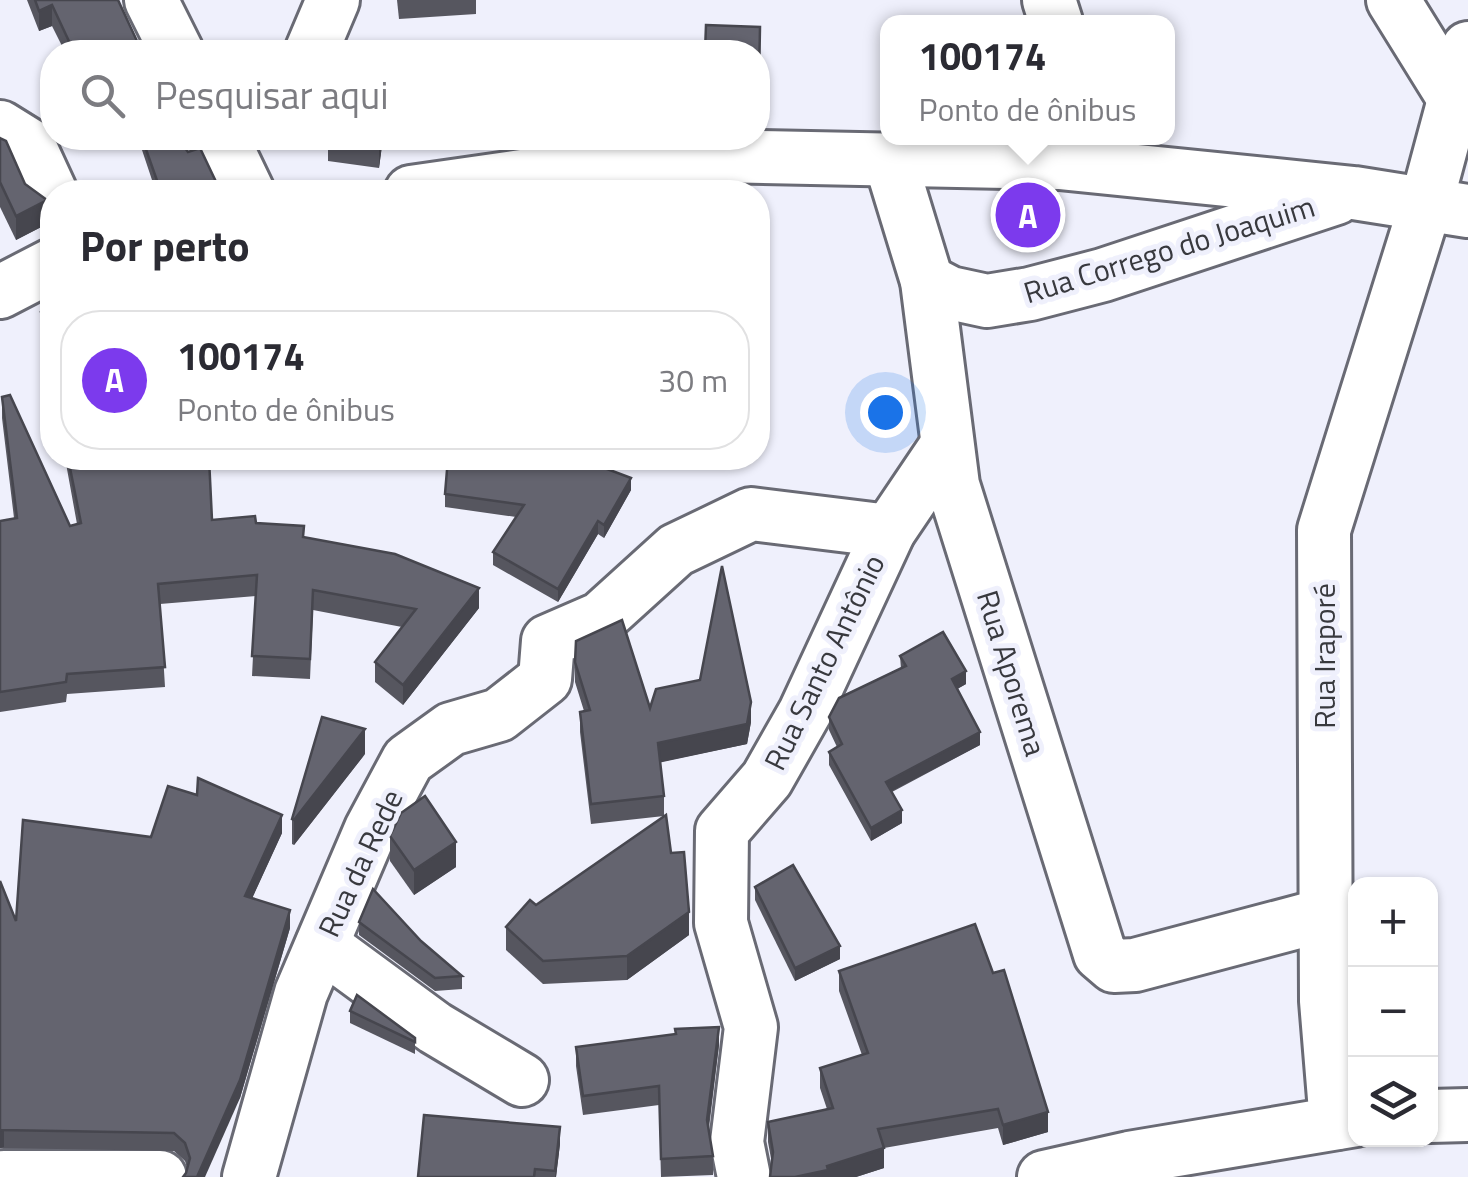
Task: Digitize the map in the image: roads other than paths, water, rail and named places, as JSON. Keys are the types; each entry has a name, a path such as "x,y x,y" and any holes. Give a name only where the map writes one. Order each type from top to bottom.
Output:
{"street":[{"path":"151,0 171,40"},
{"path":"315,40 333,0"},
{"path":"1393,0 1455,100"},
{"name":"Rua Iraporé","path":"1346,1121 1324,915 1324,530 1456,206 1455,100 1468,48"},
{"path":"0,127 29,145 45,180"},
{"path":"228,150 243,180"},
{"path":"254,180 267,150"},
{"path":"494,180 668,155 890,160 1102,152 1456,206"},
{"name":"Rua Aporema","path":"890,160 927,281 953,485 1100,954 1114,966 1135,965 1324,915"},
{"name":"Rua Corrego do Joaquim","path":"927,281 950,292 987,301 1030,294 1103,276 1354,192"},
{"path":"0,292 40,272"},
{"name":"Rua Santo Antônio","path":"744,1177 737,1142 751,1027 720,922 722,831 766,779 806,712 889,531 947,445"},
{"name":"Rua da Rede","path":"248,1177 301,993 371,829 408,760 451,730 498,716 545,679 548,641 601,618 676,550 751,514 889,531"},
{"path":"322,945 436,1028 522,1080"},
{"path":"1438,1116 1468,1116"},
{"path":"1044,1177 1346,1121"},
{"path":"4,1177 160,1177"}],"place":[{"name":"100174","path":"1028,215"}]}
